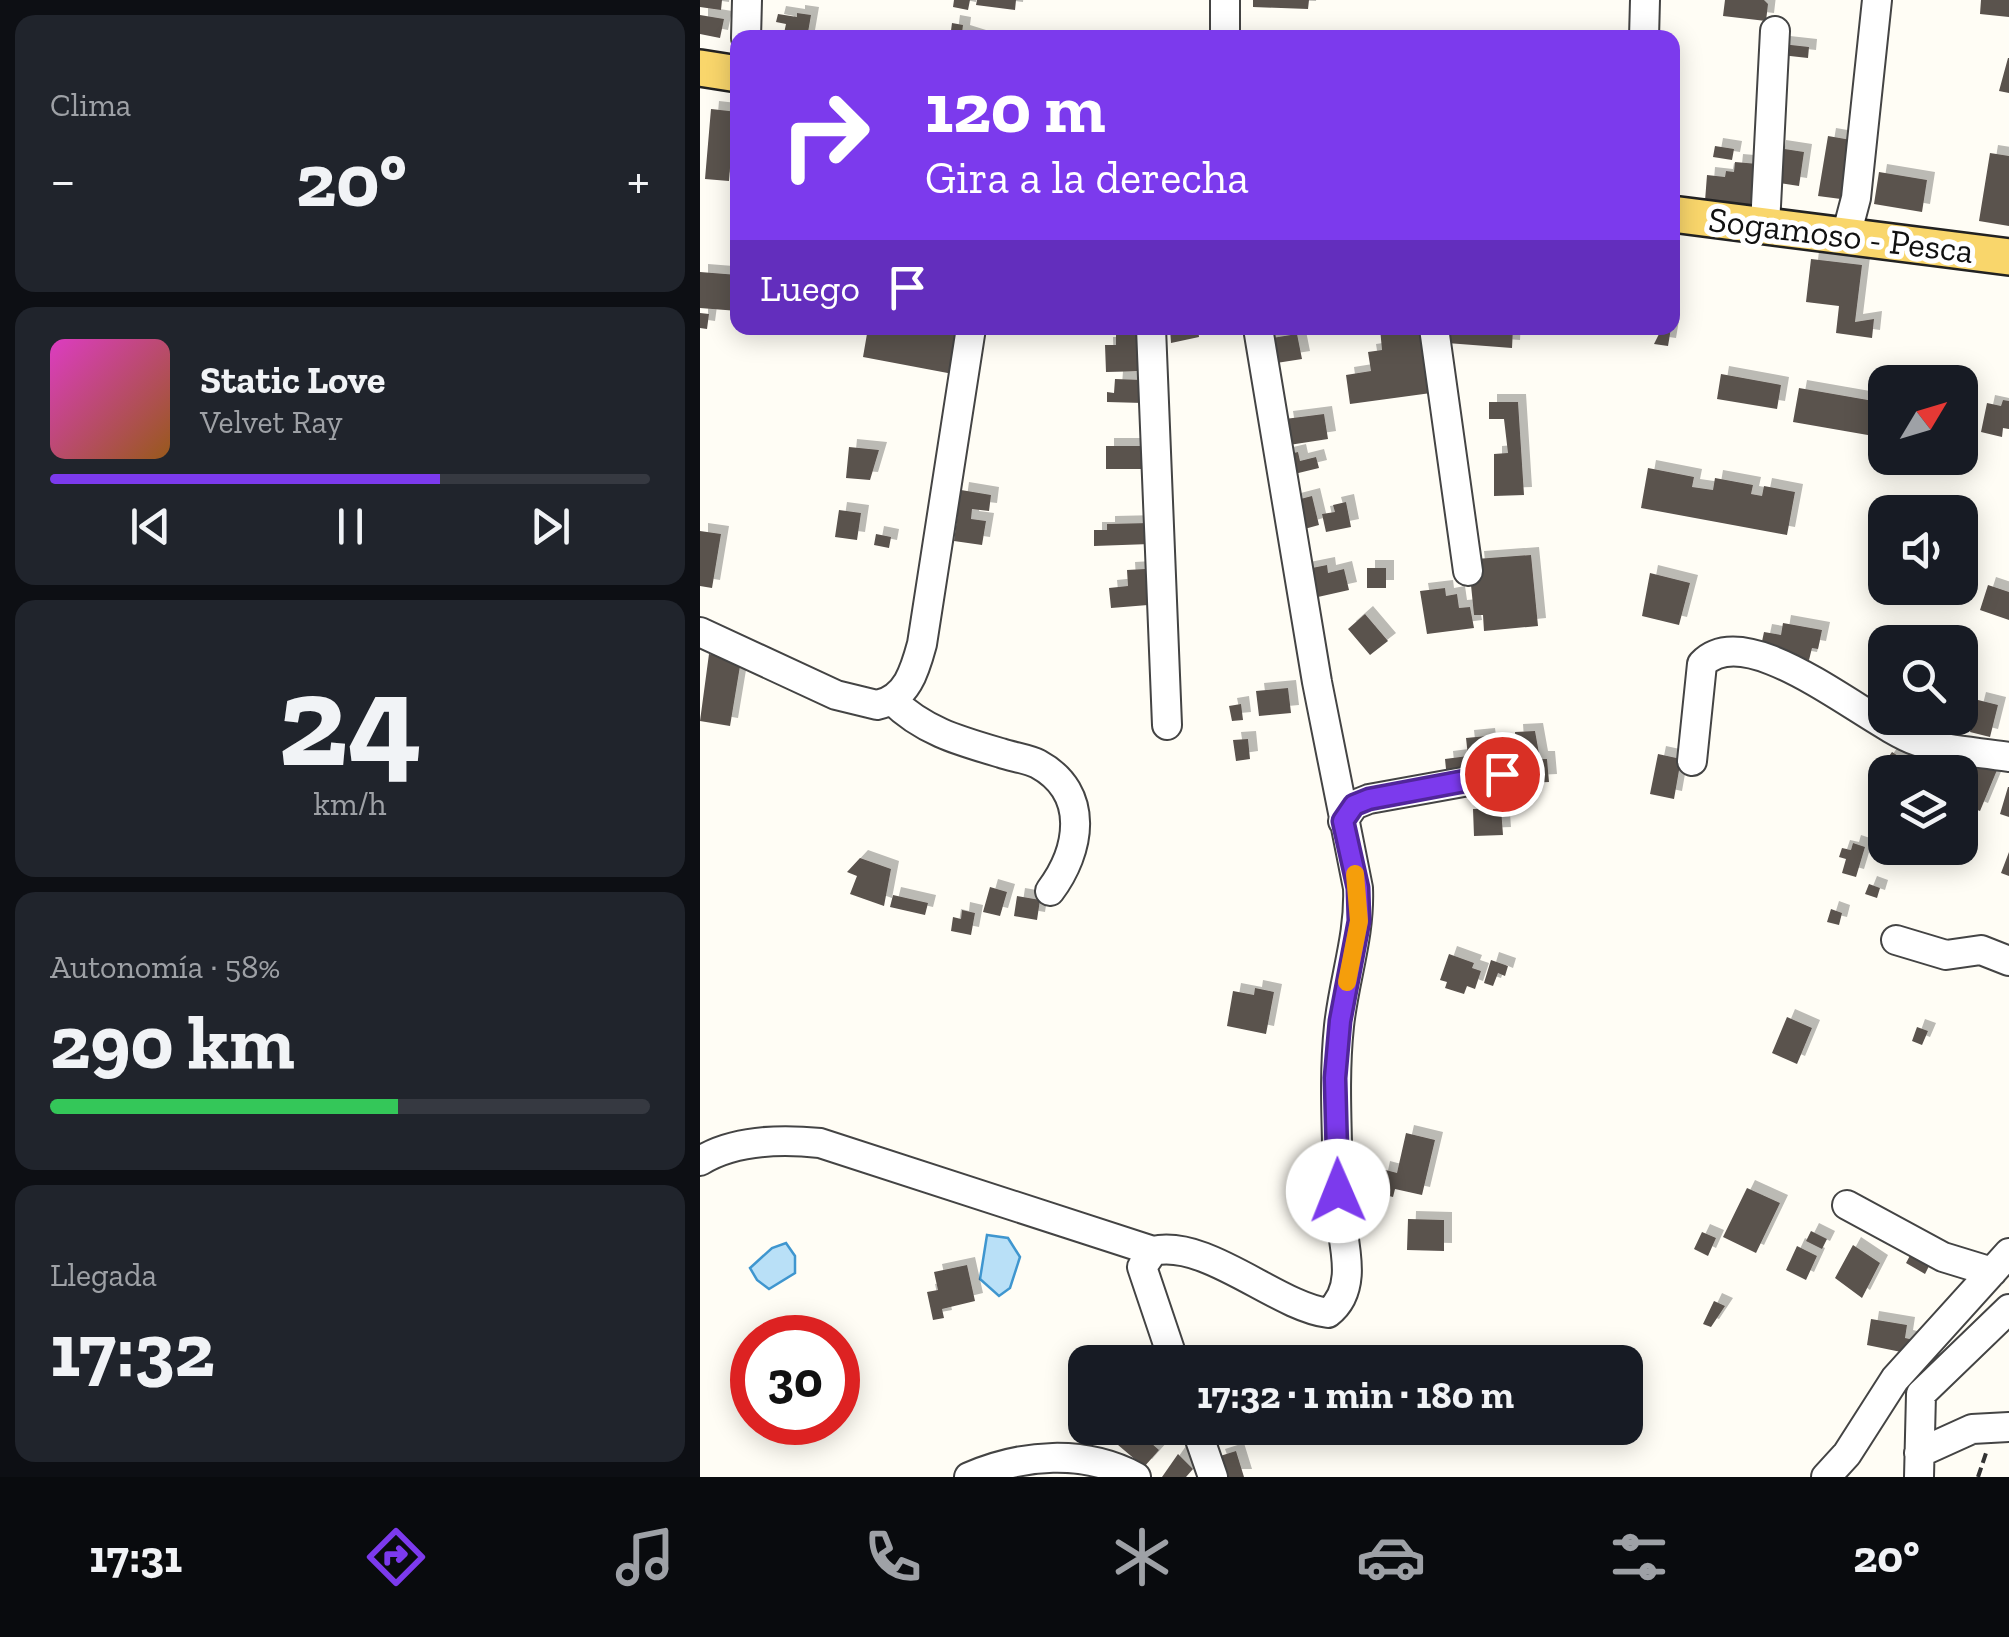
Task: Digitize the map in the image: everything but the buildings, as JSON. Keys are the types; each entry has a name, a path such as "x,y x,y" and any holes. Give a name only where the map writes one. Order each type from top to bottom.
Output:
{"main road":[{"path":"700,68 730,73"},
{"name":"Sogamoso - Pesca","path":"1680,215 2009,256"}],"street":[{"path":"746,30 747,0"},
{"path":"1225,0 1225,30"},
{"path":"1644,30 1645,0"},
{"path":"1846,236 1856,198 1876,0"},
{"path":"1765,226 1775,31"},
{"path":"700,632 836,695 877,705 892,700 913,676 922,644 970,335"},
{"path":"1151,335 1167,725"},
{"path":"700,1161 748,1145 820,1143 1153,1251 1164,1248 1198,1258 1316,1311 1328,1313 1344,1292 1348,1268 1339,1218 1335,1078 1340,1021 1359,921 1358,888 1259,335"},
{"path":"1435,335 1468,571"},
{"path":"1692,761 1702,664 1711,654 1726,651 1792,667 1916,741 2009,757"},
{"path":"892,700 912,720 951,739 1038,764 1065,787 1075,818 1071,862 1050,890"},
{"path":"1343,821 1354,805 1369,799 1502,774"},
{"path":"1896,940 1946,955 1980,950 2009,962"},
{"path":"1847,1205 1943,1256 2000,1263"},
{"path":"1153,1251 1142,1266 1168,1345"},
{"path":"1826,1477 1847,1454 1895,1378 2000,1263"},
{"path":"1919,1465 1921,1394 2009,1309"},
{"path":"1919,1465 1972,1429 2009,1427"},
{"path":"1202,1445 1213,1477"},
{"path":"969,1477 1018,1461 1086,1457 1136,1477"}],"water":[{"path":"987,1235 1008,1238 1020,1257 1010,1288 999,1296 980,1279"},
{"path":"786,1243 795,1256 795,1273 769,1289 750,1268 772,1248"}],"slow traffic":[{"path":"1347,982 1359,921 1355,874"}],"route":[{"path":"1338,1191 1335,1078 1340,1021 1359,921 1358,888 1343,821 1354,805 1369,799 1502,774"}]}
